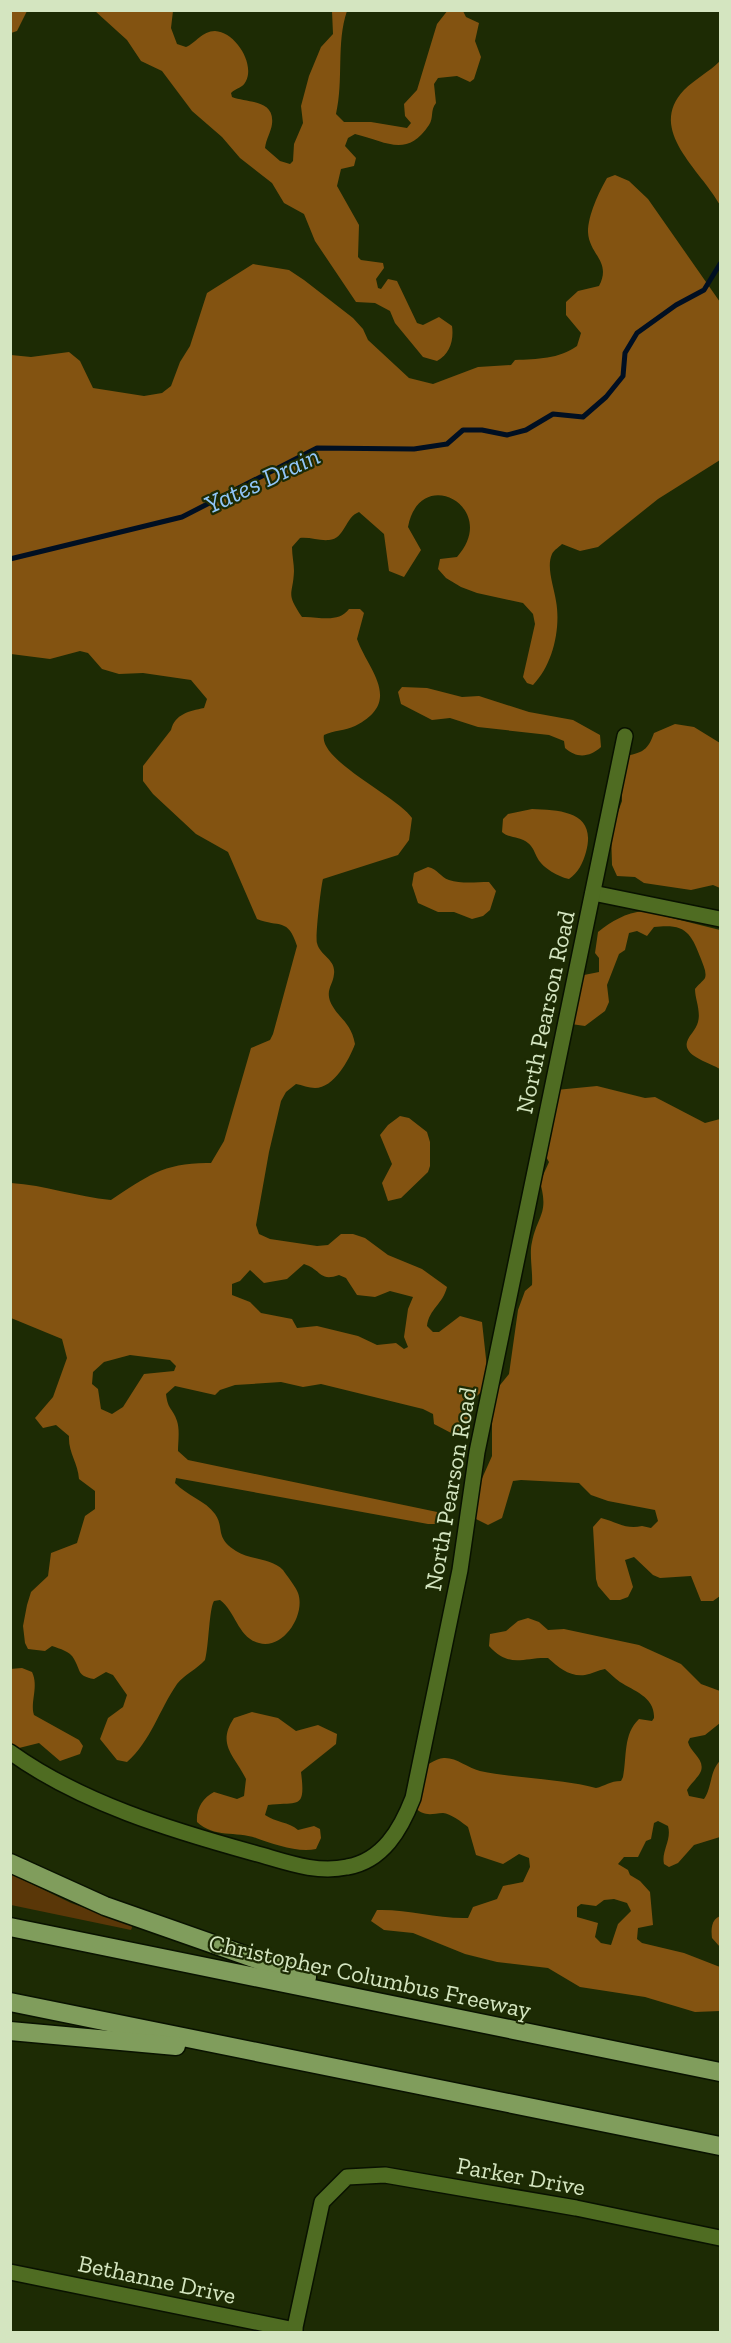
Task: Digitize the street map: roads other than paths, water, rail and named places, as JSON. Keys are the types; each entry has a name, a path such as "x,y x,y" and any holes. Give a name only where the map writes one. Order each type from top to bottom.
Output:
{"highway":[{"path":"10,1863 105,1906 368,1999"},
{"name":"Christopher Columbus Freeway","path":"10,1927 720,2072"},
{"path":"10,2002 720,2146"},
{"path":"10,2031 268,2054"}],"street":[{"name":"North Pearson Road","path":"10,1752 92,1798 198,1838 315,1870 348,1867 373,1857 392,1840 403,1823 413,1798 460,1570 477,1452 625,736"},
{"path":"593,892 720,919"},
{"name":"Parker Drive","path":"294,2331 322,2202 347,2177 385,2175 576,2208 720,2238"},
{"name":"Bethanne Drive","path":"10,2272 294,2331"}],"waterway":[{"name":"Yates Drain","path":"10,559 182,517 317,448 414,449 447,444 463,430 482,430 507,435 526,430 553,414 583,417 606,397 623,376 625,353 637,333 676,305 704,290 720,264"}]}
